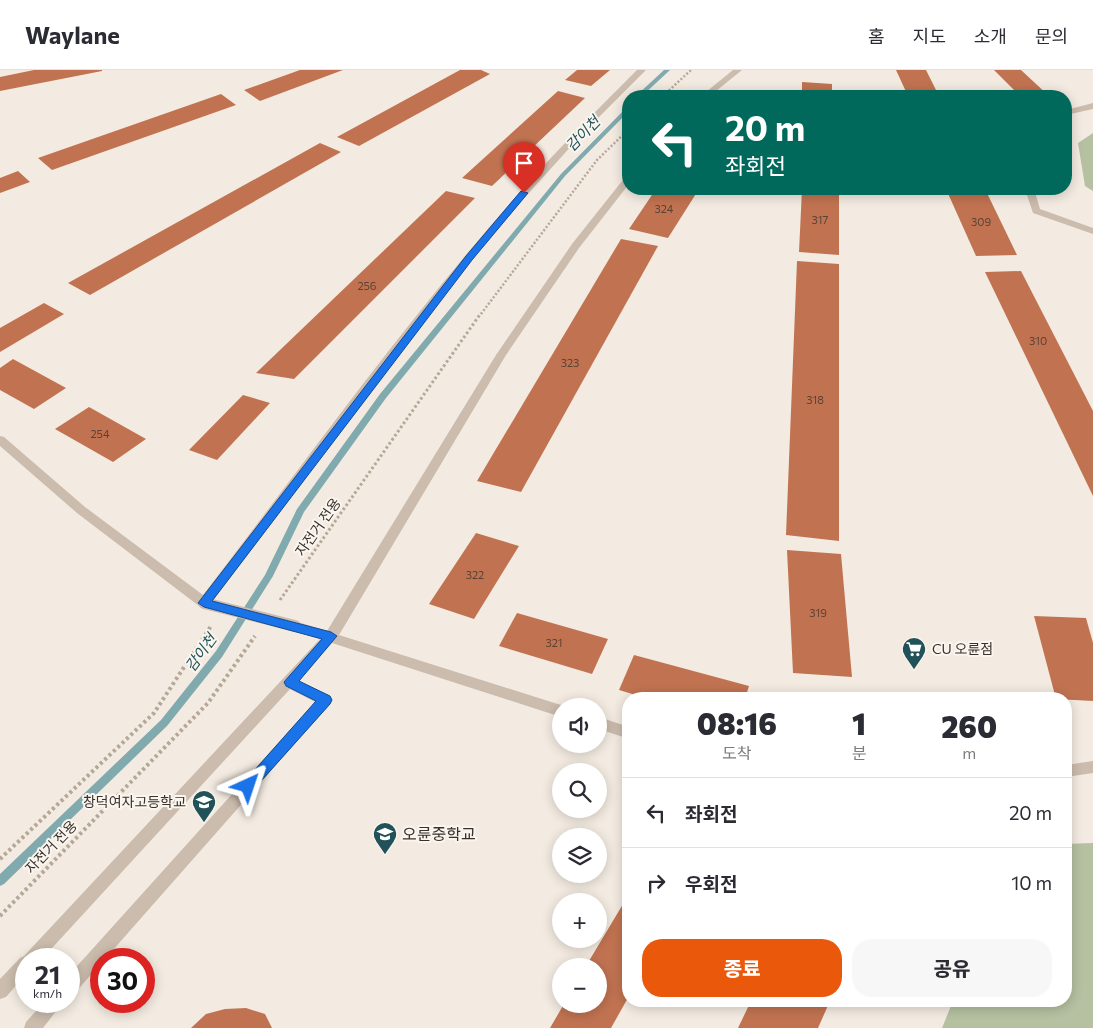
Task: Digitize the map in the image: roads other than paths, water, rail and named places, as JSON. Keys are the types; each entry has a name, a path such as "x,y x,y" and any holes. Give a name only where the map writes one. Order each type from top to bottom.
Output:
{"street":[{"path":"204,603 469,258 592,117 642,70"},
{"path":"713,90 738,70"},
{"path":"1072,111 1093,106"},
{"path":"40,948 331,636 502,355 575,246 622,187"},
{"path":"1032,195 1036,211 1093,231"},
{"path":"0,440 81,510 204,603 331,636 552,708"},
{"path":"80,975 325,700 290,682"},
{"path":"607,726 622,731"},
{"path":"1072,770 1093,767"},
{"path":"0,991 15,975"},
{"path":"32,1028 45,1013"}],"waterway":[{"name":"감이천","path":"645,90 667,70"},
{"name":"감이천","path":"0,881 164,723 219,654 269,576 300,511 383,396 563,175 622,114"}],"place":[{"name":"CU 오륜점","path":"914,670"},
{"name":"창덕여자고등학교","path":"204,823"},
{"name":"오륜중학교","path":"385,855"}]}
